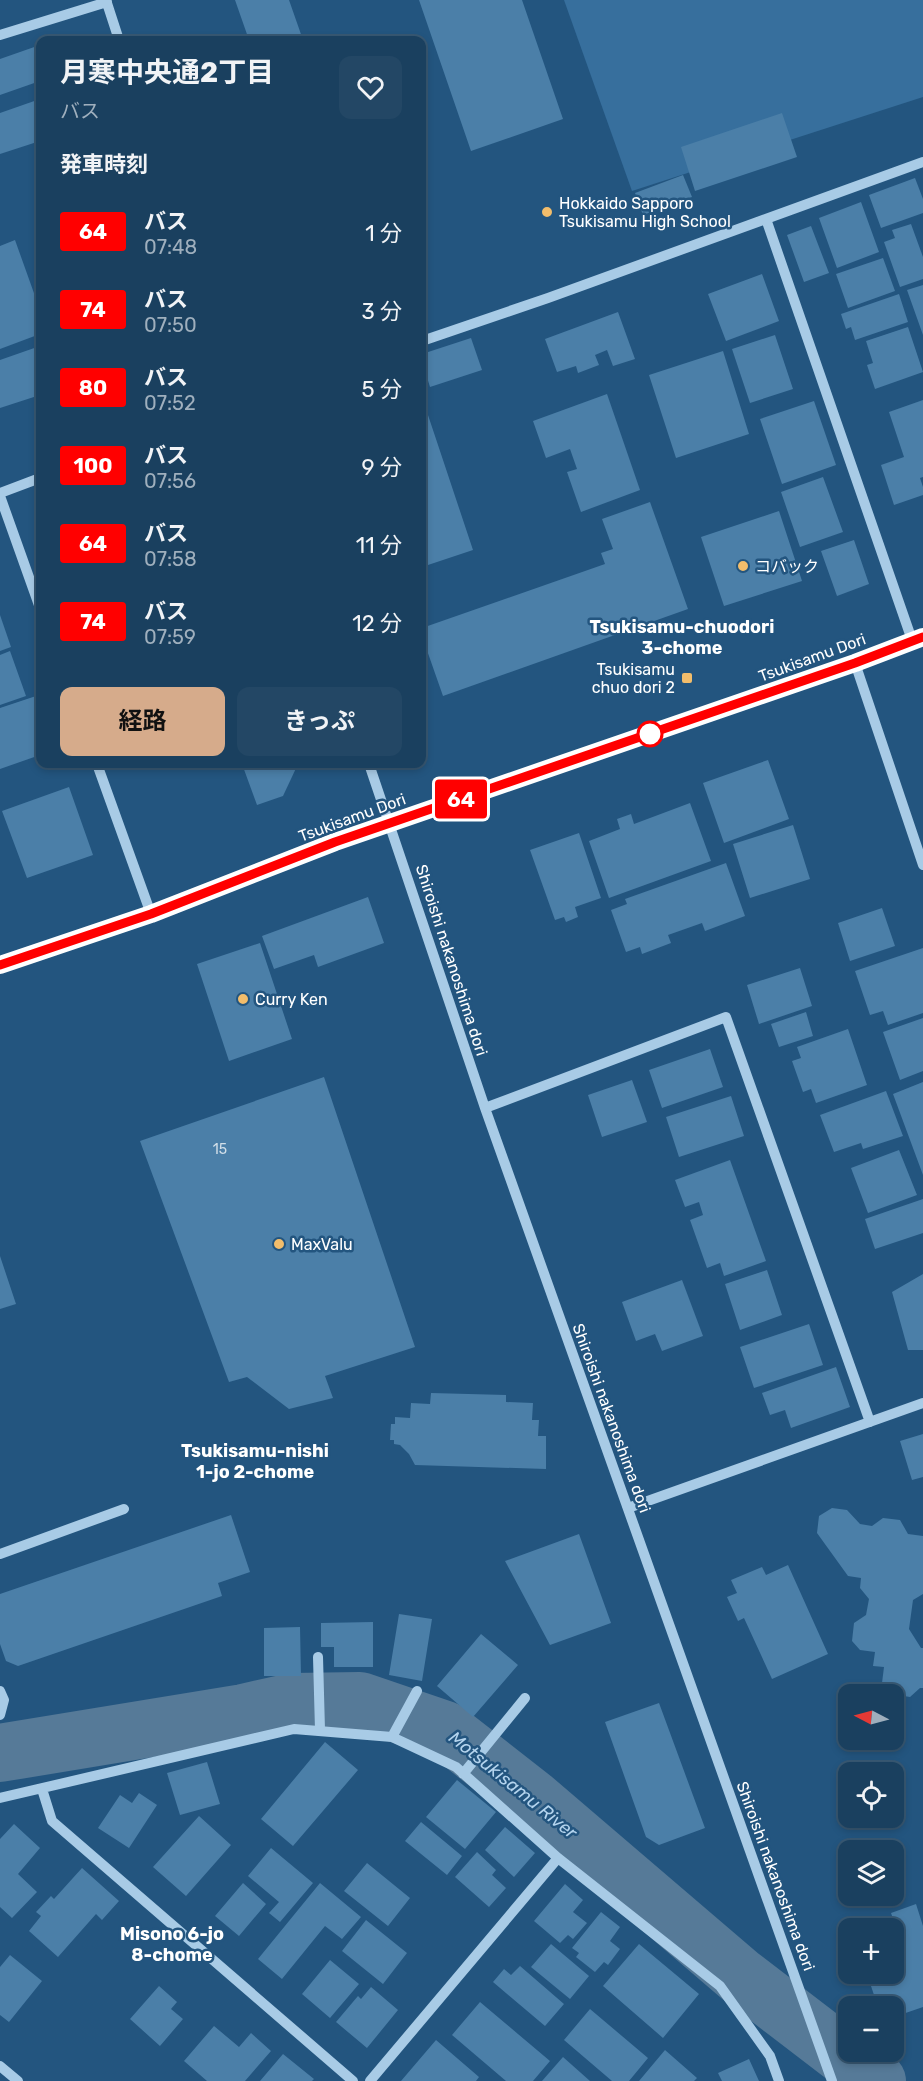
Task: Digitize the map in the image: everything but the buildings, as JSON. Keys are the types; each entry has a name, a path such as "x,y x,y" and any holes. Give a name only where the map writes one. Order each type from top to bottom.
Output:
{"highway":[{"name":"Tsukisamu Dori","path":"0,965 151,914 335,842 855,663 918,638"}],"street":[{"path":"0,35 106,1 118,36"},
{"path":"426,340 923,162"},
{"path":"766,219 918,638"},
{"path":"36,480 0,495 36,597"},
{"path":"855,663 923,865"},
{"path":"98,768 151,914"},
{"name":"Shiroishi nakanoshima dori","path":"370,768 484,1108 832,2081"},
{"path":"484,1108 726,1017 870,1422"},
{"path":"628,1508 923,1403"},
{"path":"0,1554 124,1509"},
{"path":"318,1657 320,1730"},
{"path":"395,1732 417,1691"},
{"path":"0,1715 2,1696"},
{"path":"463,1774 525,1698"},
{"path":"2,1800 294,1729 395,1732 456,1767 558,1858 720,1986 770,2056 779,2081"},
{"path":"42,1789 52,1821 353,2081"},
{"path":"370,2081 558,1858"},
{"path":"0,2066 18,2081"}],"shaded area":[{"path":"564,0 923,0 923,97 632,191"}],"waterway":[{"name":"Motsukisamu River","path":"0,1753 243,1713 292,1702 360,1701 445,1730 532,1798 740,1976 877,2081"}],"bus line":[{"name":"64","path":"0,965 151,914 335,842 855,663 923,637"}],"place":[{"name":"Hokkaido Sapporo Tsukisamu High School","path":"547,212"},
{"name":"コバック","path":"743,566"},
{"name":"Tsukisamu chuo dori 2","path":"687,678"},
{"name":"Curry Ken","path":"243,999"},
{"name":"MaxValu","path":"279,1244"}],"district":[{"name":"Tsukisamu-chuodori 3-chome","path":"682,637"},
{"name":"Tsukisamu-nishi 1-jo 2-chome","path":"255,1461"},
{"name":"Misono 6-jo 8-chome","path":"172,1944"}]}
